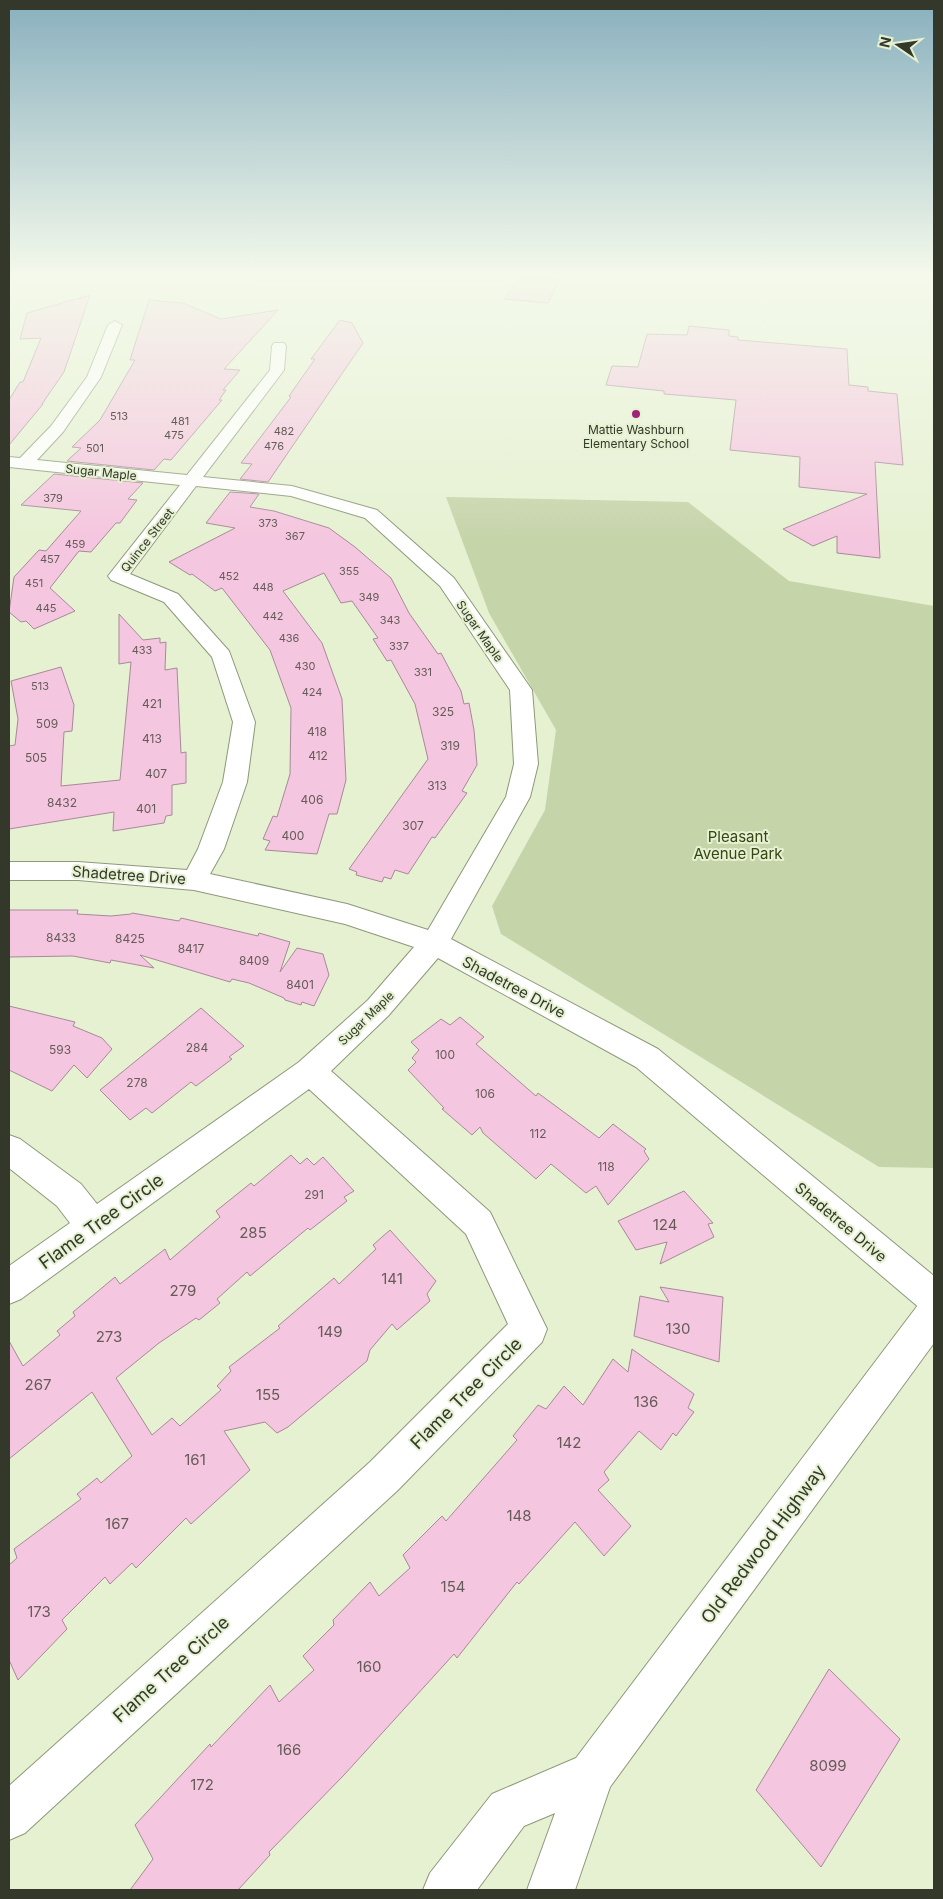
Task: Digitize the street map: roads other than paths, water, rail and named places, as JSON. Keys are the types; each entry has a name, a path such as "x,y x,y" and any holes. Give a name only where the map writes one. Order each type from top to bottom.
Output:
{"street":[{"path":"16,463 57,429 94,377 100,362"},
{"name":"Quince Street","path":"194,880 211,849 236,782 244,722 222,655 171,598 118,576 194,481 277,370 278,362"},
{"name":"Sugar Maple","path":"16,463 292,491 371,514 447,582 522,690 526,764 518,797 434,943 378,1008 310,1071"},
{"name":"Shadetree Drive","path":"9,871 78,871 194,880 347,914 434,943 647,1058 934,1298"},
{"name":"Flame Tree Circle","path":"9,1287 310,1071 478,1223 529,1329 384,1476 9,1817"},
{"path":"9,1149 69,1195 93,1226"},
{"name":"Old Redwood Highway","path":"551,1890 592,1774 934,1314"},
{"path":"447,1890 508,1810 592,1774"}],"place":[{"name":"Mattie Washburn Elementary School","path":"636,414"}],"park label":[{"name":"Pleasant Avenue Park","path":"738,844"}]}
